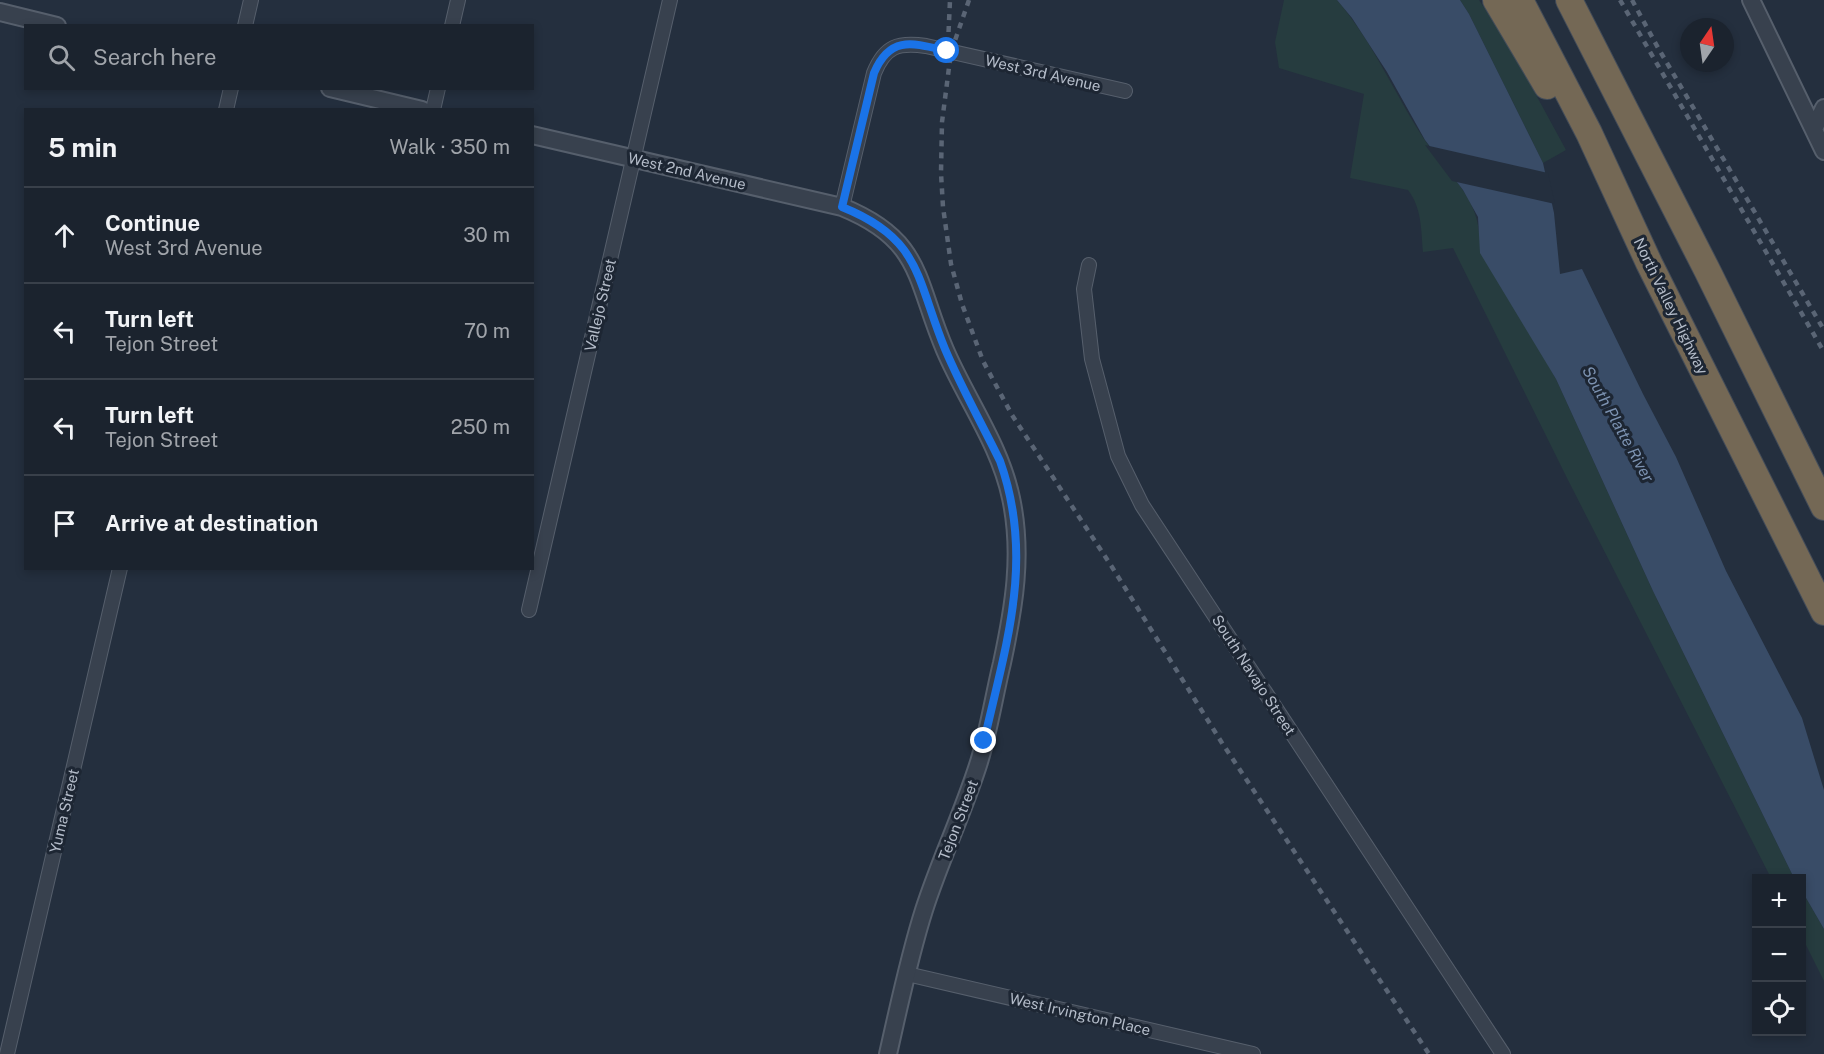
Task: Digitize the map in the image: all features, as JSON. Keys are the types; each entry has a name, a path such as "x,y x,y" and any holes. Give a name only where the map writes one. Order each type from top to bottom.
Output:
{"highway":[{"path":"1496,0 1649,263"},
{"name":"North Valley Highway","path":"1520,0 1589,133 1649,263 1824,612"},
{"path":"1569,0 1707,270 1824,507"}],"street":[{"path":"245,24 251,0"},
{"path":"452,24 458,0"},
{"name":"Vallejo Street","path":"529,610 670,0"},
{"path":"1751,0 1824,151"},
{"path":"0,12 49,24"},
{"name":"West 3rd Avenue","path":"842,207 874,73 884,53 891,48 911,44 926,46 1125,91"},
{"path":"226,108 231,90"},
{"path":"338,90 414,108"},
{"path":"433,108 438,90"},
{"path":"1814,129 1824,108"},
{"name":"West 2nd Avenue","path":"534,135 842,207"},
{"name":"Tejon Street","path":"842,207 863,215 879,225 902,247 912,261 944,348 1000,461 1011,498 1016,535 1017,573 1012,615 984,741 969,791 924,911 888,1054"},
{"name":"South Navajo Street","path":"1089,265 1084,290 1092,359 1118,456 1142,505 1503,1054"},
{"name":"Yuma Street","path":"7,1054 120,570"},
{"name":"West Irvington Place","path":"907,974 1253,1054"}],"green space":[{"path":"1284,0 1337,0 1362,33 1424,139 1466,194 1477,219 1479,232 1556,379 1653,591 1792,874 1769,874 1568,480 1453,248 1423,252 1418,212 1408,190 1350,178 1364,94 1279,68 1275,42"},
{"path":"1460,0 1479,0 1509,45 1566,150 1543,163"},
{"path":"1806,898 1824,929 1824,981 1806,945"}],"water":[{"name":"South Platte River","path":"1337,0 1460,0 1469,14 1543,163 1554,213 1560,274 1582,269 1676,457 1726,571 1802,718 1824,790 1824,929 1806,898 1806,874 1792,874 1653,591 1556,379 1480,253 1478,217 1463,190 1425,140 1387,72 1352,18"}],"pier":[{"path":"1425,145 1548,173 1555,204 1452,181"}],"railway":[{"path":"948,44 950,0"},
{"path":"969,0 951,52 942,122 941,173 951,264 962,304 983,361 1012,415 1112,567 1222,743 1429,1054"},
{"path":"1620,0 1824,352"},
{"path":"1632,0 1824,330"}],"route":[{"path":"947,51 911,44 891,48 884,53 874,73 842,207 863,215 879,225 892,236 912,261 944,348 1000,461 1006,478 1016,535 1017,573 1012,615 984,741"}]}
